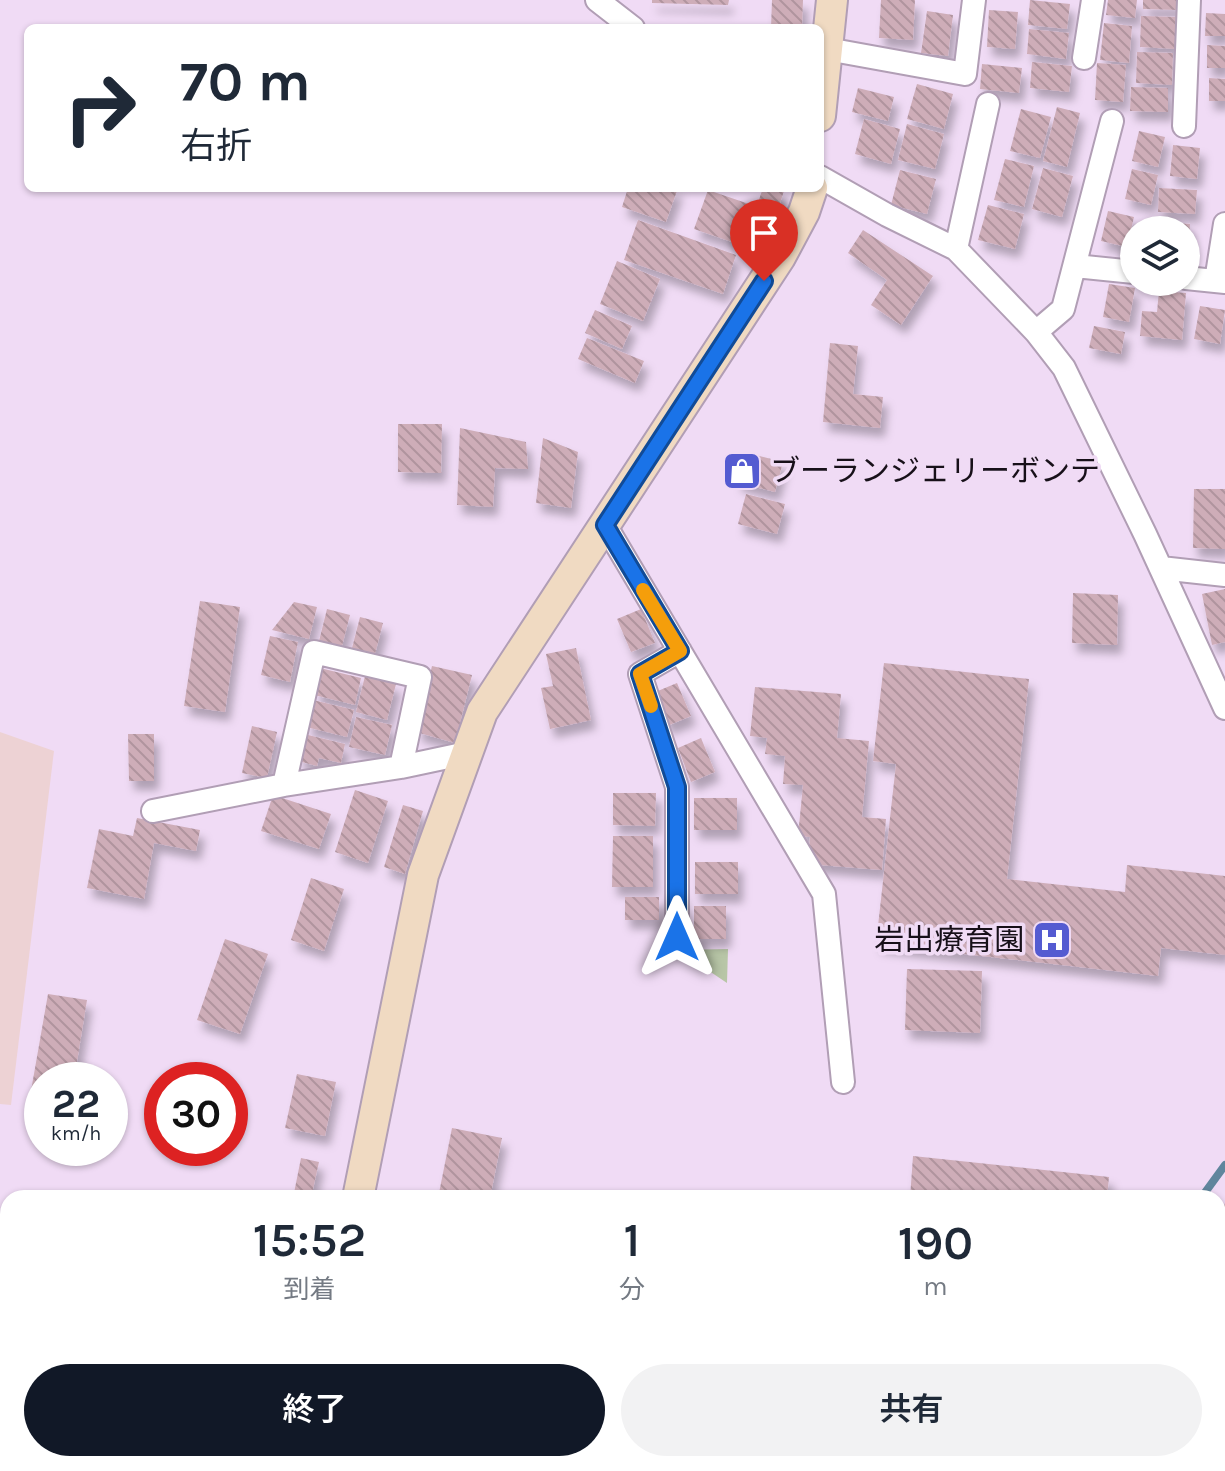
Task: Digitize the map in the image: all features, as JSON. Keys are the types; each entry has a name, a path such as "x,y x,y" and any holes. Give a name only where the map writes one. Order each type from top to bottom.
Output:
{"street":[{"path":"597,0 628,24"},
{"path":"824,74 832,0"},
{"path":"827,49 965,74 974,0"},
{"path":"1084,58 1093,0"},
{"path":"1184,126 1189,0"},
{"path":"956,249 988,104"},
{"path":"1036,332 1063,309 1112,121"},
{"path":"824,179 956,249 1036,332 1064,368 1225,708"},
{"path":"360,1190 423,875 482,712 780,257 804,212 811,192"},
{"path":"1200,280 1221,282 1225,224"},
{"path":"1075,266 1120,271"},
{"path":"605,525 824,894 843,1082"},
{"path":"1161,568 1225,575"},
{"path":"677,937 677,787 640,674 680,651"},
{"path":"284,785 314,652 420,677 401,767"},
{"path":"153,811 467,753"}],"shaded area":[{"path":"0,732 54,751 11,1105 0,1104"}],"green space":[{"path":"728,949 727,983 678,950"}],"building":[{"path":"652,0 729,0 728,5 652,3"},
{"path":"772,0 803,0 802,24 771,24"},
{"path":"881,0 915,0 913,40 879,38"},
{"path":"1030,0 1070,4 1067,29 1028,25"},
{"path":"1108,0 1137,0 1135,18 1106,15"},
{"path":"1143,0 1179,0 1178,10 1143,9"},
{"path":"989,10 1018,12 1015,49 987,47"},
{"path":"927,11 953,15 948,56 921,53"},
{"path":"1206,13 1225,14 1225,36 1205,36"},
{"path":"1141,16 1176,17 1175,49 1140,47"},
{"path":"1104,23 1132,26 1129,63 1100,60"},
{"path":"1029,29 1069,33 1066,59 1027,54"},
{"path":"1207,45 1225,46 1225,68 1207,68"},
{"path":"1137,52 1173,53 1172,85 1136,83"},
{"path":"1032,62 1072,66 1069,92 1030,88"},
{"path":"1097,63 1126,65 1123,102 1095,100"},
{"path":"982,64 1022,68 1019,93 980,89"},
{"path":"1209,78 1225,79 1225,101 1209,101"},
{"path":"917,84 953,94 944,129 907,119"},
{"path":"1131,87 1168,88 1168,112 1130,111"},
{"path":"858,88 894,97 888,121 852,112"},
{"path":"1057,107 1080,113 1067,167 1043,161"},
{"path":"1021,109 1051,117 1040,158 1010,151"},
{"path":"864,119 900,129 891,164 855,154"},
{"path":"907,124 944,134 935,169 898,160"},
{"path":"1139,131 1165,137 1158,167 1132,161"},
{"path":"1173,145 1200,148 1197,179 1170,176"},
{"path":"1005,159 1034,166 1024,207 994,200"},
{"path":"1043,168 1073,176 1062,217 1032,209"},
{"path":"1132,169 1158,175 1151,205 1125,199"},
{"path":"900,170 936,179 927,214 891,205"},
{"path":"1159,188 1197,190 1195,214 1158,212"},
{"path":"627,192 677,192 666,222 622,207"},
{"path":"707,192 749,204 735,243 694,229"},
{"path":"762,192 784,192 774,221 754,214"},
{"path":"988,205 1024,214 1015,249 978,240"},
{"path":"1108,211 1130,216 1120,216 1120,245 1101,241"},
{"path":"750,218 770,225 758,258 738,250"},
{"path":"638,220 736,255 723,294 624,260"},
{"path":"863,230 933,276 901,325 871,305 887,280 848,253"},
{"path":"617,261 660,279 643,321 600,304"},
{"path":"1109,284 1120,286 1120,296 1134,296 1129,322 1103,317"},
{"path":"1159,296 1186,296 1182,340 1140,336 1142,311 1157,312"},
{"path":"1200,306 1225,310 1220,344 1194,339"},
{"path":"595,310 632,326 622,349 585,333"},
{"path":"1094,326 1125,332 1121,354 1089,348"},
{"path":"587,338 644,361 635,383 578,359"},
{"path":"830,343 858,346 853,394 883,397 880,428 823,422"},
{"path":"398,424 442,424 441,473 398,472"},
{"path":"460,428 526,442 528,469 495,468 493,507 457,505"},
{"path":"543,438 578,452 571,508 536,503"},
{"path":"744,452 783,462 775,492 736,482"},
{"path":"1194,489 1225,489 1225,549 1193,548"},
{"path":"746,494 785,504 777,534 738,524"},
{"path":"1225,589 1225,642 1212,645 1202,594"},
{"path":"1073,593 1118,595 1117,645 1072,643"},
{"path":"200,601 240,607 225,712 184,706"},
{"path":"294,602 317,607 309,639 272,630"},
{"path":"327,609 350,615 342,646 319,641"},
{"path":"641,609 655,643 631,652 617,619"},
{"path":"360,617 383,623 375,654 352,648"},
{"path":"270,636 298,642 290,682 261,675"},
{"path":"576,648 591,720 550,729 541,688 553,686 546,654"},
{"path":"884,663 1029,679 1007,879 1125,892 1127,865 1225,876 1225,955 1161,948 1158,976 876,944 896,764 873,761"},
{"path":"432,666 472,675 455,743 416,732"},
{"path":"320,668 361,678 355,705 314,695"},
{"path":"365,676 396,684 387,720 356,712"},
{"path":"677,683 691,716 667,726 653,693"},
{"path":"755,687 841,694 837,738 869,741 862,817 886,819 882,870 808,864 810,837 798,836 803,785 783,784 785,756 765,754 767,738 750,736"},
{"path":"313,700 354,710 347,737 306,727"},
{"path":"356,717 392,725 385,755 349,747"},
{"path":"252,726 277,732 267,778 242,773"},
{"path":"128,734 154,734 154,781 129,781"},
{"path":"304,734 345,744 341,763 319,758 317,766 298,761"},
{"path":"701,738 715,772 691,782 678,748"},
{"path":"355,790 388,801 368,863 335,852"},
{"path":"613,793 656,793 655,826 613,825"},
{"path":"273,795 331,814 319,849 261,831"},
{"path":"694,798 737,798 737,830 694,830"},
{"path":"403,805 423,811 405,874 384,867"},
{"path":"137,818 200,830 196,851 154,843 144,899 87,888 99,829 133,836"},
{"path":"613,836 653,836 653,887 612,887"},
{"path":"695,862 738,862 738,894 695,894"},
{"path":"311,878 344,889 324,951 291,940"},
{"path":"625,897 659,897 659,920 625,920"},
{"path":"694,906 726,906 726,939 694,939"},
{"path":"225,939 268,954 240,1034 197,1020"},
{"path":"907,969 982,971 980,1033 905,1030"},
{"path":"48,994 87,1000 77,1062 36,1062"},
{"path":"297,1074 336,1082 325,1136 285,1128"},
{"path":"452,1128 502,1138 492,1190 440,1190"},
{"path":"913,1156 1109,1177 1108,1190 911,1190"},
{"path":"301,1158 319,1162 313,1190 295,1190"}],"waterway":[{"path":"1207,1190 1225,1165"}],"slow traffic":[{"path":"643,590 680,651 640,674 651,706"}],"place":[{"name":"ブーランジェリーボンテ","path":"742,471"},
{"name":"岩出療育園","path":"1052,940"}],"route":[{"path":"677,937 677,787 640,674 680,651 605,525 764,281"}]}
